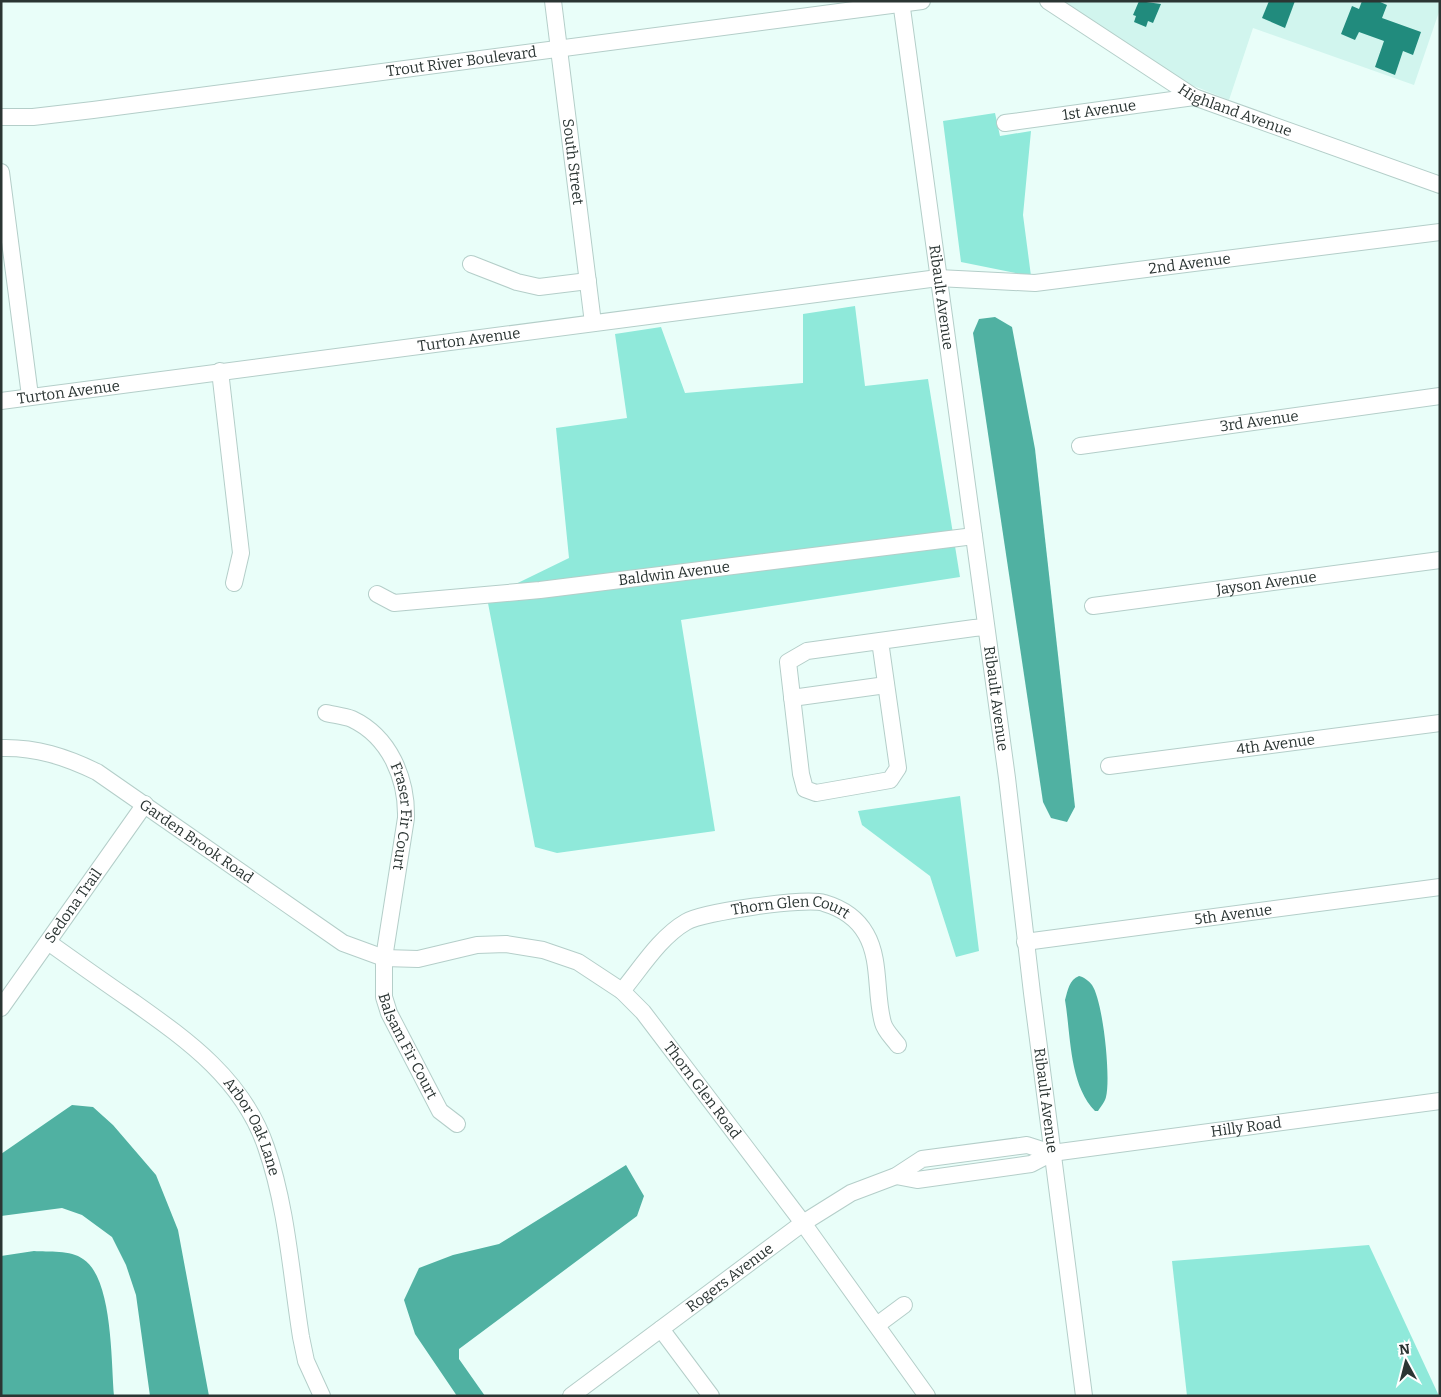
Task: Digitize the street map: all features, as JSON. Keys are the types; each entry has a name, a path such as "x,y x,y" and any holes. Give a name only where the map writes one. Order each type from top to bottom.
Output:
{"street":[{"name":"South Street","path":"553,1 593,322"},
{"name":"Trout River Boulevard","path":"1,117 33,117 93,110 922,1"},
{"name":"Highland Avenue","path":"1048,1 1194,97 1440,185"},
{"name":"Ribault Avenue","path":"902,3 986,627 1084,1396"},
{"name":"1st Avenue","path":"1005,123 1194,97"},
{"path":"1,172 30,396"},
{"name":"2nd Avenue","path":"938,278 1035,283 1440,232"},
{"path":"471,264 517,282 538,287 588,280"},
{"name":"Turton Avenue","path":"1,401 938,278"},
{"path":"220,371 242,553 234,583"},
{"name":"3rd Avenue","path":"1080,446 1440,396"},
{"name":"Baldwin Avenue","path":"377,594 394,603 540,590 974,536"},
{"name":"Jayson Avenue","path":"1093,606 1440,560"},
{"path":"880,641 898,768 890,780 816,793 805,789 801,774 788,662 807,652 880,641 986,627"},
{"path":"792,698 886,684"},
{"name":"Fraser Fir Court","path":"326,713 352,719 374,734 390,755 402,777 406,800 406,818 384,958"},
{"name":"4th Avenue","path":"1109,766 1440,723"},
{"name":"Garden Brook Road","path":"1,748 45,752 72,759 97,772 343,943 384,958"},
{"name":"Sedona Trail","path":"1,1008 145,804"},
{"name":"5th Avenue","path":"1026,942 1440,887"},
{"name":"Thorn Glen Court","path":"622,991 672,931 688,921 705,914 802,902 822,902 841,910 857,921 866,935 872,950 883,1024 898,1045"},
{"name":"Arbor Oak Lane","path":"48,942 187,1040 221,1072 248,1110 266,1145 278,1191 306,1361 322,1396"},
{"name":"Thorn Glen Road","path":"384,958 418,959 468,946 506,944 543,950 578,962 622,991 644,1012 803,1223 927,1396"},
{"name":"Balsam Fir Court","path":"384,958 384,997 390,1013 440,1111 457,1124"},
{"name":"Hilly Road","path":"1052,1153 1440,1101"},
{"name":"Rogers Avenue","path":"571,1396 803,1223 852,1194 872,1184 896,1176 922,1160 1027,1145 1052,1153"},
{"path":"877,1325 904,1305"},
{"path":"661,1328 711,1396"}],"shaded area":[{"path":"1062,1 1435,1 1440,4 1440,9 1414,85 1253,28 1229,100 1184,82"},
{"path":"995,113 1000,136 1031,131 1023,215 1031,276 961,262 943,121"},
{"path":"855,306 865,386 928,379 960,577 681,620 715,831 557,853 535,847 487,598 569,558 556,428 627,418 615,334 661,327 685,393 803,383 803,314"},
{"path":"995,317 1012,327 1035,449 1075,807 1067,822 1051,818 1043,802 973,333 979,319"},
{"path":"960,796 979,951 956,957 930,876 862,825 858,811"},
{"path":"1079,976 1086,979 1092,985 1100,1006 1103,1022 1107,1057 1107,1087 1104,1102 1098,1111 1095,1111 1086,1100 1072,1059 1065,1000 1071,983"},
{"path":"72,1105 93,1107 113,1125 156,1175 178,1230 209,1396 150,1396 136,1295 126,1265 112,1237 82,1215 62,1208 1,1216 1,1154"},
{"path":"626,1165 644,1196 637,1216 459,1349 459,1359 485,1396 457,1396 415,1334 404,1300 419,1268 453,1255 499,1244"},
{"path":"1369,1245 1439,1396 1187,1396 1172,1261"},
{"path":"34,1251 72,1254 83,1259 93,1269 100,1284 109,1322 114,1396 1,1396 1,1256"}],"building":[{"path":"1139,1 1161,4 1153,23 1148,21 1146,27 1134,22 1136,16 1133,15"},
{"path":"1269,1 1295,1 1285,28 1262,18"},
{"path":"1362,1 1378,1 1387,5 1382,18 1421,32 1413,55 1403,51 1395,75 1375,67 1384,41 1359,32 1355,40 1341,34 1352,6 1359,9"}]}
